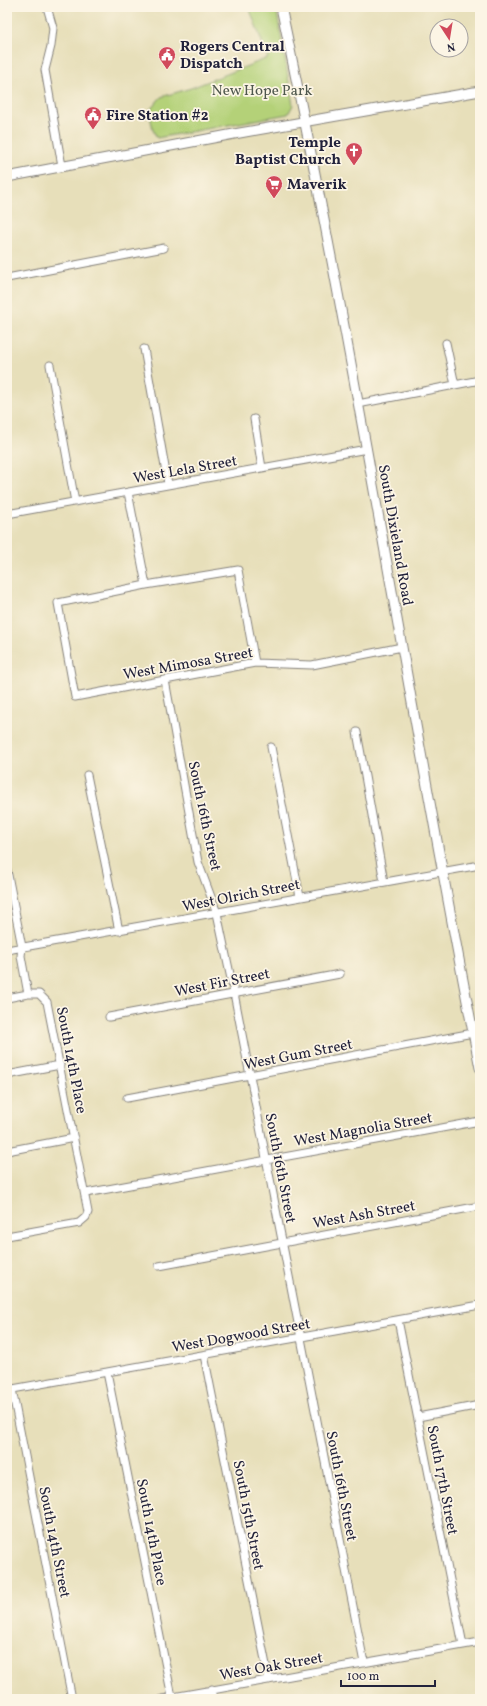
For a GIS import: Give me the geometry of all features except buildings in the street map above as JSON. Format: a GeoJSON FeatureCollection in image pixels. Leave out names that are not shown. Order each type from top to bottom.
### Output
{"type":"FeatureCollection","features":[{"type":"Feature","properties":{"kind":"main road","name":"South Dixieland Road"},"geometry":{"type":"LineString","coordinates":[[281,7],[306,121],[480,1068]]}},
{"type":"Feature","properties":{"kind":"main road"},"geometry":{"type":"LineString","coordinates":[[7,177],[306,121],[480,91]]}},
{"type":"Feature","properties":{"kind":"street"},"geometry":{"type":"LineString","coordinates":[[47,7],[53,28],[51,46],[45,70],[62,166]]}},
{"type":"Feature","properties":{"kind":"street"},"geometry":{"type":"LineString","coordinates":[[7,278],[164,248]]}},
{"type":"Feature","properties":{"kind":"street"},"geometry":{"type":"LineString","coordinates":[[446,343],[454,385]]}},
{"type":"Feature","properties":{"kind":"street"},"geometry":{"type":"LineString","coordinates":[[144,349],[168,484]]}},
{"type":"Feature","properties":{"kind":"street"},"geometry":{"type":"LineString","coordinates":[[50,365],[75,502]]}},
{"type":"Feature","properties":{"kind":"street"},"geometry":{"type":"LineString","coordinates":[[358,404],[480,380]]}},
{"type":"Feature","properties":{"kind":"street"},"geometry":{"type":"LineString","coordinates":[[254,419],[262,468]]}},
{"type":"Feature","properties":{"kind":"street","name":"West Lela Street"},"geometry":{"type":"LineString","coordinates":[[7,514],[168,484],[367,450]]}},
{"type":"Feature","properties":{"kind":"street"},"geometry":{"type":"LineString","coordinates":[[128,492],[146,585],[238,570],[255,663]]}},
{"type":"Feature","properties":{"kind":"street","name":"West Mimosa Street"},"geometry":{"type":"LineString","coordinates":[[146,585],[58,603],[75,697],[255,663],[312,665],[402,647]]}},
{"type":"Feature","properties":{"kind":"street","name":"South 16th Street"},"geometry":{"type":"LineString","coordinates":[[165,680],[198,862],[217,913],[234,993],[364,1663]]}},
{"type":"Feature","properties":{"kind":"street"},"geometry":{"type":"LineString","coordinates":[[357,732],[384,882]]}},
{"type":"Feature","properties":{"kind":"street"},"geometry":{"type":"LineString","coordinates":[[271,747],[300,897]]}},
{"type":"Feature","properties":{"kind":"street"},"geometry":{"type":"LineString","coordinates":[[87,775],[119,931]]}},
{"type":"Feature","properties":{"kind":"street","name":"West Olrich Street"},"geometry":{"type":"LineString","coordinates":[[7,950],[480,865]]}},
{"type":"Feature","properties":{"kind":"street"},"geometry":{"type":"LineString","coordinates":[[7,870],[22,947],[21,956],[28,994],[7,998]]}},
{"type":"Feature","properties":{"kind":"street","name":"West Fir Street"},"geometry":{"type":"LineString","coordinates":[[109,1017],[340,974]]}},
{"type":"Feature","properties":{"kind":"street","name":"South 14th Place"},"geometry":{"type":"LineString","coordinates":[[7,1236],[75,1224],[84,1220],[88,1212],[86,1193],[47,1002],[38,994],[28,994]]}},
{"type":"Feature","properties":{"kind":"street","name":"West Gum Street"},"geometry":{"type":"LineString","coordinates":[[126,1098],[473,1034]]}},
{"type":"Feature","properties":{"kind":"street"},"geometry":{"type":"LineString","coordinates":[[7,1075],[60,1065]]}},
{"type":"Feature","properties":{"kind":"street","name":"West Magnolia Street"},"geometry":{"type":"LineString","coordinates":[[86,1193],[480,1121]]}},
{"type":"Feature","properties":{"kind":"street"},"geometry":{"type":"LineString","coordinates":[[7,1151],[74,1138]]}},
{"type":"Feature","properties":{"kind":"street","name":"West Ash Street"},"geometry":{"type":"LineString","coordinates":[[159,1266],[480,1206]]}},
{"type":"Feature","properties":{"kind":"street","name":"West Dogwood Street"},"geometry":{"type":"LineString","coordinates":[[10,1390],[480,1305]]}},
{"type":"Feature","properties":{"kind":"street","name":"South 17th Street"},"geometry":{"type":"LineString","coordinates":[[398,1320],[463,1645]]}},
{"type":"Feature","properties":{"kind":"street","name":"South 15th Street"},"geometry":{"type":"LineString","coordinates":[[204,1355],[269,1680]]}},
{"type":"Feature","properties":{"kind":"street","name":"South 14th Place"},"geometry":{"type":"LineString","coordinates":[[107,1372],[172,1697]]}},
{"type":"Feature","properties":{"kind":"street","name":"South 14th Street"},"geometry":{"type":"LineString","coordinates":[[10,1390],[72,1699]]}},
{"type":"Feature","properties":{"kind":"street"},"geometry":{"type":"LineString","coordinates":[[418,1417],[480,1405]]}},
{"type":"Feature","properties":{"kind":"street","name":"West Oak Street"},"geometry":{"type":"LineString","coordinates":[[162,1699],[480,1642]]}},
{"type":"Feature","properties":{"kind":"street"},"geometry":{"type":"LineString","coordinates":[[212,1689],[214,1699]]}},
{"type":"Feature","properties":{"kind":"green space","name":"New Hope Park"},"geometry":{"type":"Polygon","coordinates":[[[249,7],[276,7],[293,105],[288,114],[157,138],[153,130],[149,111],[161,97],[191,88],[268,58],[249,7]]]}},
{"type":"Feature","properties":{"kind":"place","name":"Rogers Central Dispatch"},"geometry":{"type":"Point","coordinates":[167,70]}},
{"type":"Feature","properties":{"kind":"place","name":"Fire Station #2"},"geometry":{"type":"Point","coordinates":[93,130]}},
{"type":"Feature","properties":{"kind":"place","name":"Temple Baptist Church"},"geometry":{"type":"Point","coordinates":[354,166]}},
{"type":"Feature","properties":{"kind":"place","name":"Maverik"},"geometry":{"type":"Point","coordinates":[274,199]}}]}
